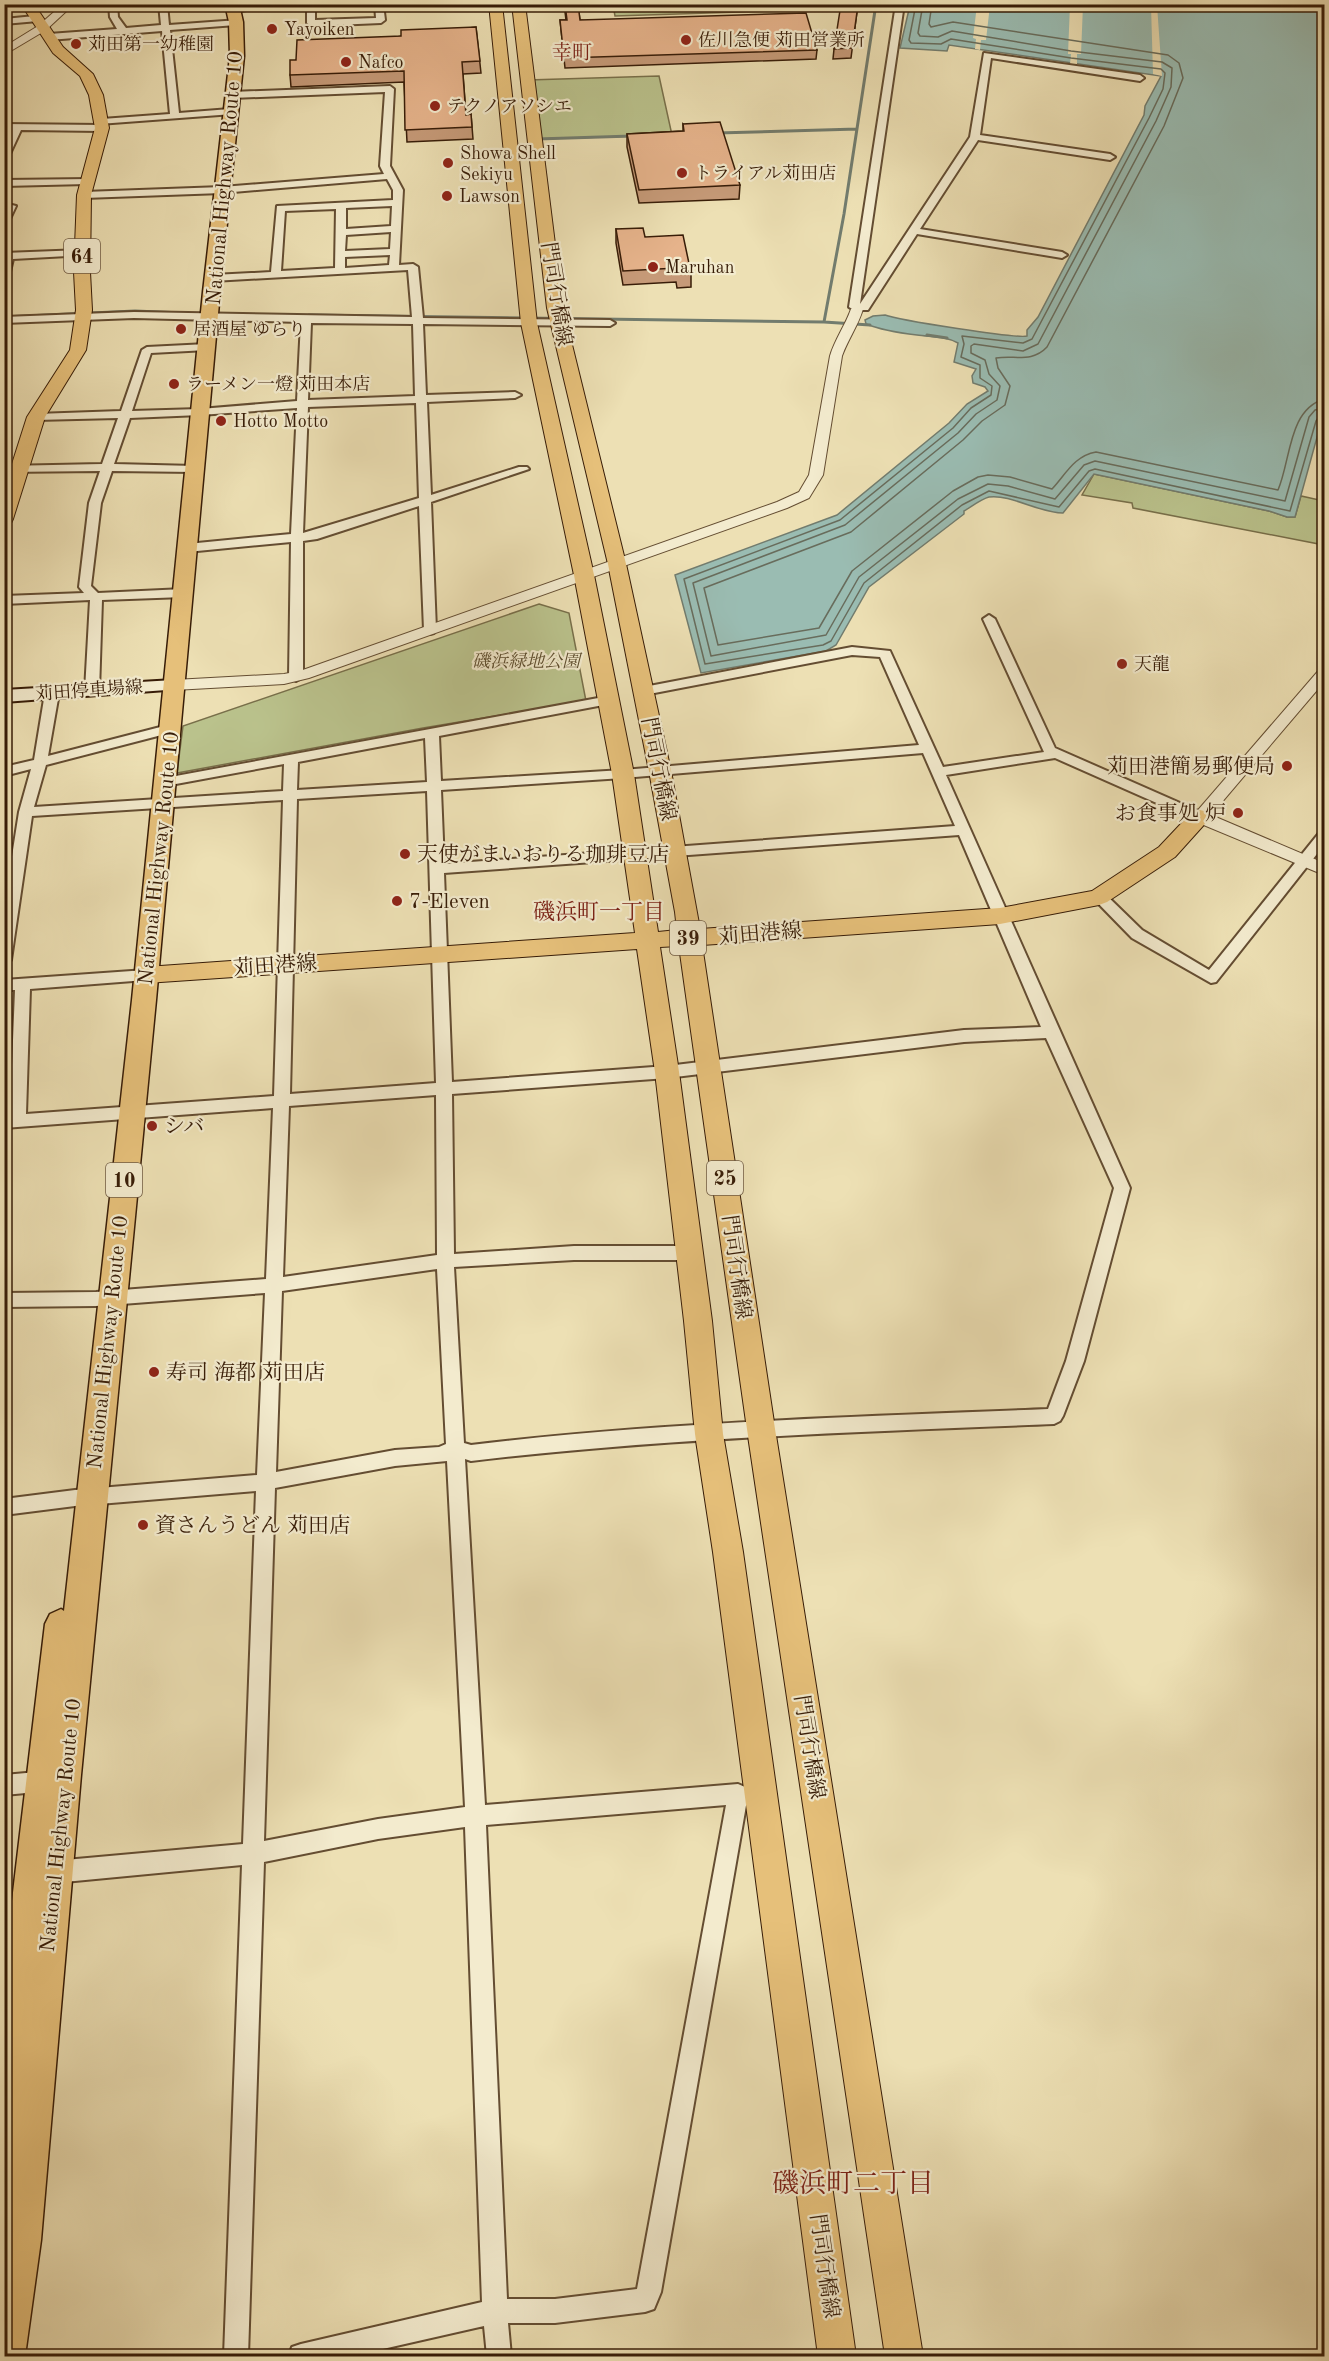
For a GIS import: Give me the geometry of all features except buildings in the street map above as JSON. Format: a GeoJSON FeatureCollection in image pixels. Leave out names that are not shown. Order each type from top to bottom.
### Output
{"type":"FeatureCollection","features":[{"type":"Feature","properties":{"kind":"highway","name":"National Highway Route 10"},"geometry":{"type":"LineString","coordinates":[[4,2133],[55,1781],[137,976],[158,796],[167,685],[218,190],[228,106],[237,56],[231,12]]}},
{"type":"Feature","properties":{"kind":"highway","name":"National Highway Route 10"},"geometry":{"type":"LineString","coordinates":[[205,318],[213,278],[218,190]]}},
{"type":"Feature","properties":{"kind":"highway","name":"National Highway Route 10"},"geometry":{"type":"LineString","coordinates":[[177,594],[187,548],[189,469]]}},
{"type":"Feature","properties":{"kind":"highway","name":"National Highway Route 10"},"geometry":{"type":"LineString","coordinates":[[4,2356],[21,2240],[54,1872],[55,1781]]}},
{"type":"Feature","properties":{"kind":"main road","name":"64"},"geometry":{"type":"LineString","coordinates":[[4,519],[12,468],[36,417],[78,350],[84,314],[82,253],[86,188],[102,125],[96,95],[86,74],[58,50],[27,4]]}},
{"type":"Feature","properties":{"kind":"main road","name":"門司行橋線"},"geometry":{"type":"LineString","coordinates":[[495,4],[529,323],[609,700],[623,774],[648,940],[667,1072],[709,1434],[728,1552],[837,2356]]}},
{"type":"Feature","properties":{"kind":"main road","name":"門司行橋線"},"geometry":{"type":"LineString","coordinates":[[518,4],[558,323],[617,564],[675,852],[761,1429],[904,2356]]}},
{"type":"Feature","properties":{"kind":"main road","name":"苅田停車場線"},"geometry":{"type":"LineString","coordinates":[[4,696],[167,685]]}},
{"type":"Feature","properties":{"kind":"main road","name":"苅田港線"},"geometry":{"type":"LineString","coordinates":[[137,976],[1000,916],[1099,897],[1167,852],[1200,817]]}},
{"type":"Feature","properties":{"kind":"street"},"geometry":{"type":"LineString","coordinates":[[5,49],[42,28],[69,4]]}},
{"type":"Feature","properties":{"kind":"street"},"geometry":{"type":"LineString","coordinates":[[113,4],[114,17],[123,31]]}},
{"type":"Feature","properties":{"kind":"street"},"geometry":{"type":"LineString","coordinates":[[163,4],[175,115]]}},
{"type":"Feature","properties":{"kind":"street"},"geometry":{"type":"LineString","coordinates":[[4,22],[42,28],[123,31],[164,28],[231,12],[281,4]]}},
{"type":"Feature","properties":{"kind":"street"},"geometry":{"type":"LineString","coordinates":[[311,4],[311,23],[381,20],[379,4]]}},
{"type":"Feature","properties":{"kind":"street"},"geometry":{"type":"LineString","coordinates":[[167,685],[296,677],[782,506],[804,495],[816,476],[836,356],[840,344],[851,328],[857,309],[854,307],[900,4]]}},
{"type":"Feature","properties":{"kind":"street"},"geometry":{"type":"LineString","coordinates":[[857,309],[864,308],[975,137],[987,55],[1140,78]]}},
{"type":"Feature","properties":{"kind":"street"},"geometry":{"type":"LineString","coordinates":[[4,127],[102,125],[228,106],[390,89],[385,166],[398,190],[394,268]]}},
{"type":"Feature","properties":{"kind":"street"},"geometry":{"type":"LineString","coordinates":[[4,156],[18,127]]}},
{"type":"Feature","properties":{"kind":"street"},"geometry":{"type":"LineString","coordinates":[[975,137],[1110,157]]}},
{"type":"Feature","properties":{"kind":"street"},"geometry":{"type":"LineString","coordinates":[[4,183],[86,188],[218,190],[390,176]]}},
{"type":"Feature","properties":{"kind":"street"},"geometry":{"type":"LineString","coordinates":[[276,275],[280,208],[397,203]]}},
{"type":"Feature","properties":{"kind":"street"},"geometry":{"type":"LineString","coordinates":[[340,271],[341,205]]}},
{"type":"Feature","properties":{"kind":"street"},"geometry":{"type":"LineString","coordinates":[[4,206],[11,206],[4,221]]}},
{"type":"Feature","properties":{"kind":"street"},"geometry":{"type":"LineString","coordinates":[[340,232],[396,229]]}},
{"type":"Feature","properties":{"kind":"street"},"geometry":{"type":"LineString","coordinates":[[915,231],[1062,255]]}},
{"type":"Feature","properties":{"kind":"street"},"geometry":{"type":"LineString","coordinates":[[340,254],[395,252]]}},
{"type":"Feature","properties":{"kind":"street"},"geometry":{"type":"LineString","coordinates":[[4,276],[7,256],[82,253]]}},
{"type":"Feature","properties":{"kind":"street"},"geometry":{"type":"LineString","coordinates":[[213,278],[413,267],[418,320],[430,630]]}},
{"type":"Feature","properties":{"kind":"street"},"geometry":{"type":"LineString","coordinates":[[4,313],[610,324]]}},
{"type":"Feature","properties":{"kind":"street"},"geometry":{"type":"LineString","coordinates":[[4,320],[84,314]]}},
{"type":"Feature","properties":{"kind":"street"},"geometry":{"type":"LineString","coordinates":[[296,677],[297,538],[306,319]]}},
{"type":"Feature","properties":{"kind":"street"},"geometry":{"type":"LineString","coordinates":[[92,691],[96,598],[85,587],[95,503],[106,467],[147,350],[202,348]]}},
{"type":"Feature","properties":{"kind":"street"},"geometry":{"type":"LineString","coordinates":[[36,417],[195,412],[304,404],[515,395]]}},
{"type":"Feature","properties":{"kind":"street"},"geometry":{"type":"LineString","coordinates":[[12,468],[189,469]]}},
{"type":"Feature","properties":{"kind":"street"},"geometry":{"type":"LineString","coordinates":[[187,548],[313,536],[523,469]]}},
{"type":"Feature","properties":{"kind":"street"},"geometry":{"type":"LineString","coordinates":[[4,600],[177,594]]}},
{"type":"Feature","properties":{"kind":"street"},"geometry":{"type":"LineString","coordinates":[[989,618],[1050,751],[1324,869]]}},
{"type":"Feature","properties":{"kind":"street"},"geometry":{"type":"LineString","coordinates":[[4,1507],[83,1497],[266,1482],[395,1458],[441,1455],[455,1448],[471,1454],[520,1447],[761,1429],[1054,1416],[1077,1352],[1122,1188],[1050,1032],[929,748],[885,654],[852,651],[644,691]]}},
{"type":"Feature","properties":{"kind":"street"},"geometry":{"type":"LineString","coordinates":[[1200,817],[1324,673]]}},
{"type":"Feature","properties":{"kind":"street"},"geometry":{"type":"LineString","coordinates":[[4,960],[26,812],[40,762],[52,693]]}},
{"type":"Feature","properties":{"kind":"street"},"geometry":{"type":"LineString","coordinates":[[158,796],[291,759],[609,700]]}},
{"type":"Feature","properties":{"kind":"street"},"geometry":{"type":"LineString","coordinates":[[4,771],[163,729]]}},
{"type":"Feature","properties":{"kind":"street"},"geometry":{"type":"LineString","coordinates":[[432,732],[444,1089],[441,1147],[446,1210],[445,1261],[499,2356]]}},
{"type":"Feature","properties":{"kind":"street"},"geometry":{"type":"LineString","coordinates":[[26,812],[158,796],[291,794],[434,786],[623,774],[929,748]]}},
{"type":"Feature","properties":{"kind":"street"},"geometry":{"type":"LineString","coordinates":[[939,772],[1056,754]]}},
{"type":"Feature","properties":{"kind":"street"},"geometry":{"type":"LineString","coordinates":[[236,2356],[266,1482],[287,964],[291,759]]}},
{"type":"Feature","properties":{"kind":"street"},"geometry":{"type":"LineString","coordinates":[[437,869],[964,830]]}},
{"type":"Feature","properties":{"kind":"street"},"geometry":{"type":"LineString","coordinates":[[1099,897],[1137,934],[1211,978],[1324,836]]}},
{"type":"Feature","properties":{"kind":"street"},"geometry":{"type":"LineString","coordinates":[[4,985],[137,976]]}},
{"type":"Feature","properties":{"kind":"street"},"geometry":{"type":"LineString","coordinates":[[22,984],[11,1121],[667,1072],[964,1036],[1050,1032]]}},
{"type":"Feature","properties":{"kind":"street"},"geometry":{"type":"LineString","coordinates":[[4,1300],[104,1298],[274,1286],[445,1261],[574,1253],[689,1252]]}},
{"type":"Feature","properties":{"kind":"street"},"geometry":{"type":"LineString","coordinates":[[4,1785],[55,1781]]}},
{"type":"Feature","properties":{"kind":"street"},"geometry":{"type":"LineString","coordinates":[[54,1872],[255,1853],[378,1829],[474,1816],[738,1794],[649,2292],[645,2300],[555,2311],[495,2311],[301,2356]]}},
{"type":"Feature","properties":{"kind":"green space"},"geometry":{"type":"Polygon","coordinates":[[[613,5],[863,5],[862,8],[615,16],[613,5]]]}},
{"type":"Feature","properties":{"kind":"green space"},"geometry":{"type":"Polygon","coordinates":[[[659,76],[672,135],[535,139],[528,80],[659,76]]]}},
{"type":"Feature","properties":{"kind":"green space"},"geometry":{"type":"Polygon","coordinates":[[[1094,474],[1269,511],[1287,517],[1295,517],[1301,496],[1324,501],[1324,545],[1133,508],[1132,503],[1082,495],[1094,474]]]}},
{"type":"Feature","properties":{"kind":"green space","name":"磯浜緑地公園"},"geometry":{"type":"Polygon","coordinates":[[[539,604],[569,613],[586,701],[177,773],[183,726],[539,604]]]}},
{"type":"Feature","properties":{"kind":"water"},"geometry":{"type":"Polygon","coordinates":[[[910,5],[1324,5],[1324,412],[1295,517],[1094,474],[1063,513],[1044,510],[1006,498],[989,497],[964,511],[964,514],[869,587],[836,645],[826,651],[701,673],[675,575],[837,515],[949,423],[967,404],[988,391],[985,387],[973,383],[972,376],[976,369],[954,362],[958,343],[943,338],[884,330],[866,324],[865,320],[873,316],[885,315],[1003,335],[1027,336],[1027,330],[1038,317],[1144,115],[1145,106],[1161,76],[949,45],[947,51],[900,48],[910,5]]]}},
{"type":"Feature","properties":{"kind":"pier"},"geometry":{"type":"Polygon","coordinates":[[[977,5],[990,5],[986,40],[981,40],[980,50],[975,49],[976,39],[973,38],[977,5]]]}},
{"type":"Feature","properties":{"kind":"pier"},"geometry":{"type":"Polygon","coordinates":[[[1070,5],[1083,5],[1081,54],[1077,54],[1077,65],[1070,64],[1071,54],[1068,54],[1070,5]]]}},
{"type":"Feature","properties":{"kind":"pier"},"geometry":{"type":"Polygon","coordinates":[[[1151,5],[1157,5],[1162,76],[1153,74],[1151,5]]]}},
{"type":"Feature","properties":{"kind":"waterway"},"geometry":{"type":"LineString","coordinates":[[857,129],[876,4]]}},
{"type":"Feature","properties":{"kind":"waterway"},"geometry":{"type":"LineString","coordinates":[[717,133],[857,129]]}},
{"type":"Feature","properties":{"kind":"waterway"},"geometry":{"type":"LineString","coordinates":[[824,322],[857,129]]}},
{"type":"Feature","properties":{"kind":"waterway"},"geometry":{"type":"LineString","coordinates":[[537,139],[632,136]]}},
{"type":"Feature","properties":{"kind":"waterway"},"geometry":{"type":"LineString","coordinates":[[4,317],[135,311],[183,313]]}},
{"type":"Feature","properties":{"kind":"waterway"},"geometry":{"type":"LineString","coordinates":[[309,315],[824,322]]}},
{"type":"Feature","properties":{"kind":"waterway"},"geometry":{"type":"LineString","coordinates":[[824,322],[870,325]]}},
{"type":"Feature","properties":{"kind":"waterway"},"geometry":{"type":"LineString","coordinates":[[927,335],[947,338]]}},
{"type":"Feature","properties":{"kind":"place","name":"Yayoiken"},"geometry":{"type":"Point","coordinates":[272,29]}},
{"type":"Feature","properties":{"kind":"place","name":"佐川急便 苅田営業所"},"geometry":{"type":"Point","coordinates":[686,40]}},
{"type":"Feature","properties":{"kind":"place","name":"苅田第一幼稚園"},"geometry":{"type":"Point","coordinates":[76,44]}},
{"type":"Feature","properties":{"kind":"place","name":"Nafco"},"geometry":{"type":"Point","coordinates":[346,62]}},
{"type":"Feature","properties":{"kind":"place","name":"テクノアソシエ"},"geometry":{"type":"Point","coordinates":[435,106]}},
{"type":"Feature","properties":{"kind":"place","name":"Showa Shell Sekiyu"},"geometry":{"type":"Point","coordinates":[448,163]}},
{"type":"Feature","properties":{"kind":"place","name":"トライアル苅田店"},"geometry":{"type":"Point","coordinates":[682,173]}},
{"type":"Feature","properties":{"kind":"place","name":"Lawson"},"geometry":{"type":"Point","coordinates":[447,196]}},
{"type":"Feature","properties":{"kind":"place","name":"Maruhan"},"geometry":{"type":"Point","coordinates":[653,267]}},
{"type":"Feature","properties":{"kind":"place","name":"居酒屋 ゆらり"},"geometry":{"type":"Point","coordinates":[181,329]}},
{"type":"Feature","properties":{"kind":"place","name":"ラーメン一燈 苅田本店"},"geometry":{"type":"Point","coordinates":[174,384]}},
{"type":"Feature","properties":{"kind":"place","name":"Hotto Motto"},"geometry":{"type":"Point","coordinates":[221,421]}},
{"type":"Feature","properties":{"kind":"place","name":"天龍"},"geometry":{"type":"Point","coordinates":[1122,664]}},
{"type":"Feature","properties":{"kind":"place","name":"苅田港簡易郵便局"},"geometry":{"type":"Point","coordinates":[1287,766]}},
{"type":"Feature","properties":{"kind":"place","name":"お食事処 炉"},"geometry":{"type":"Point","coordinates":[1238,813]}},
{"type":"Feature","properties":{"kind":"place","name":"天使がまいおりる珈琲豆店"},"geometry":{"type":"Point","coordinates":[405,854]}},
{"type":"Feature","properties":{"kind":"place","name":"7-Eleven"},"geometry":{"type":"Point","coordinates":[397,901]}},
{"type":"Feature","properties":{"kind":"place","name":"シバ"},"geometry":{"type":"Point","coordinates":[152,1126]}},
{"type":"Feature","properties":{"kind":"place","name":"寿司 海都 苅田店"},"geometry":{"type":"Point","coordinates":[154,1372]}},
{"type":"Feature","properties":{"kind":"place","name":"資さんうどん 苅田店"},"geometry":{"type":"Point","coordinates":[143,1525]}},
{"type":"Feature","properties":{"kind":"district","name":"幸町"},"geometry":{"type":"Point","coordinates":[572,52]}},
{"type":"Feature","properties":{"kind":"district","name":"磯浜町一丁目"},"geometry":{"type":"Point","coordinates":[599,911]}},
{"type":"Feature","properties":{"kind":"district","name":"磯浜町二丁目"},"geometry":{"type":"Point","coordinates":[853,2183]}}]}
